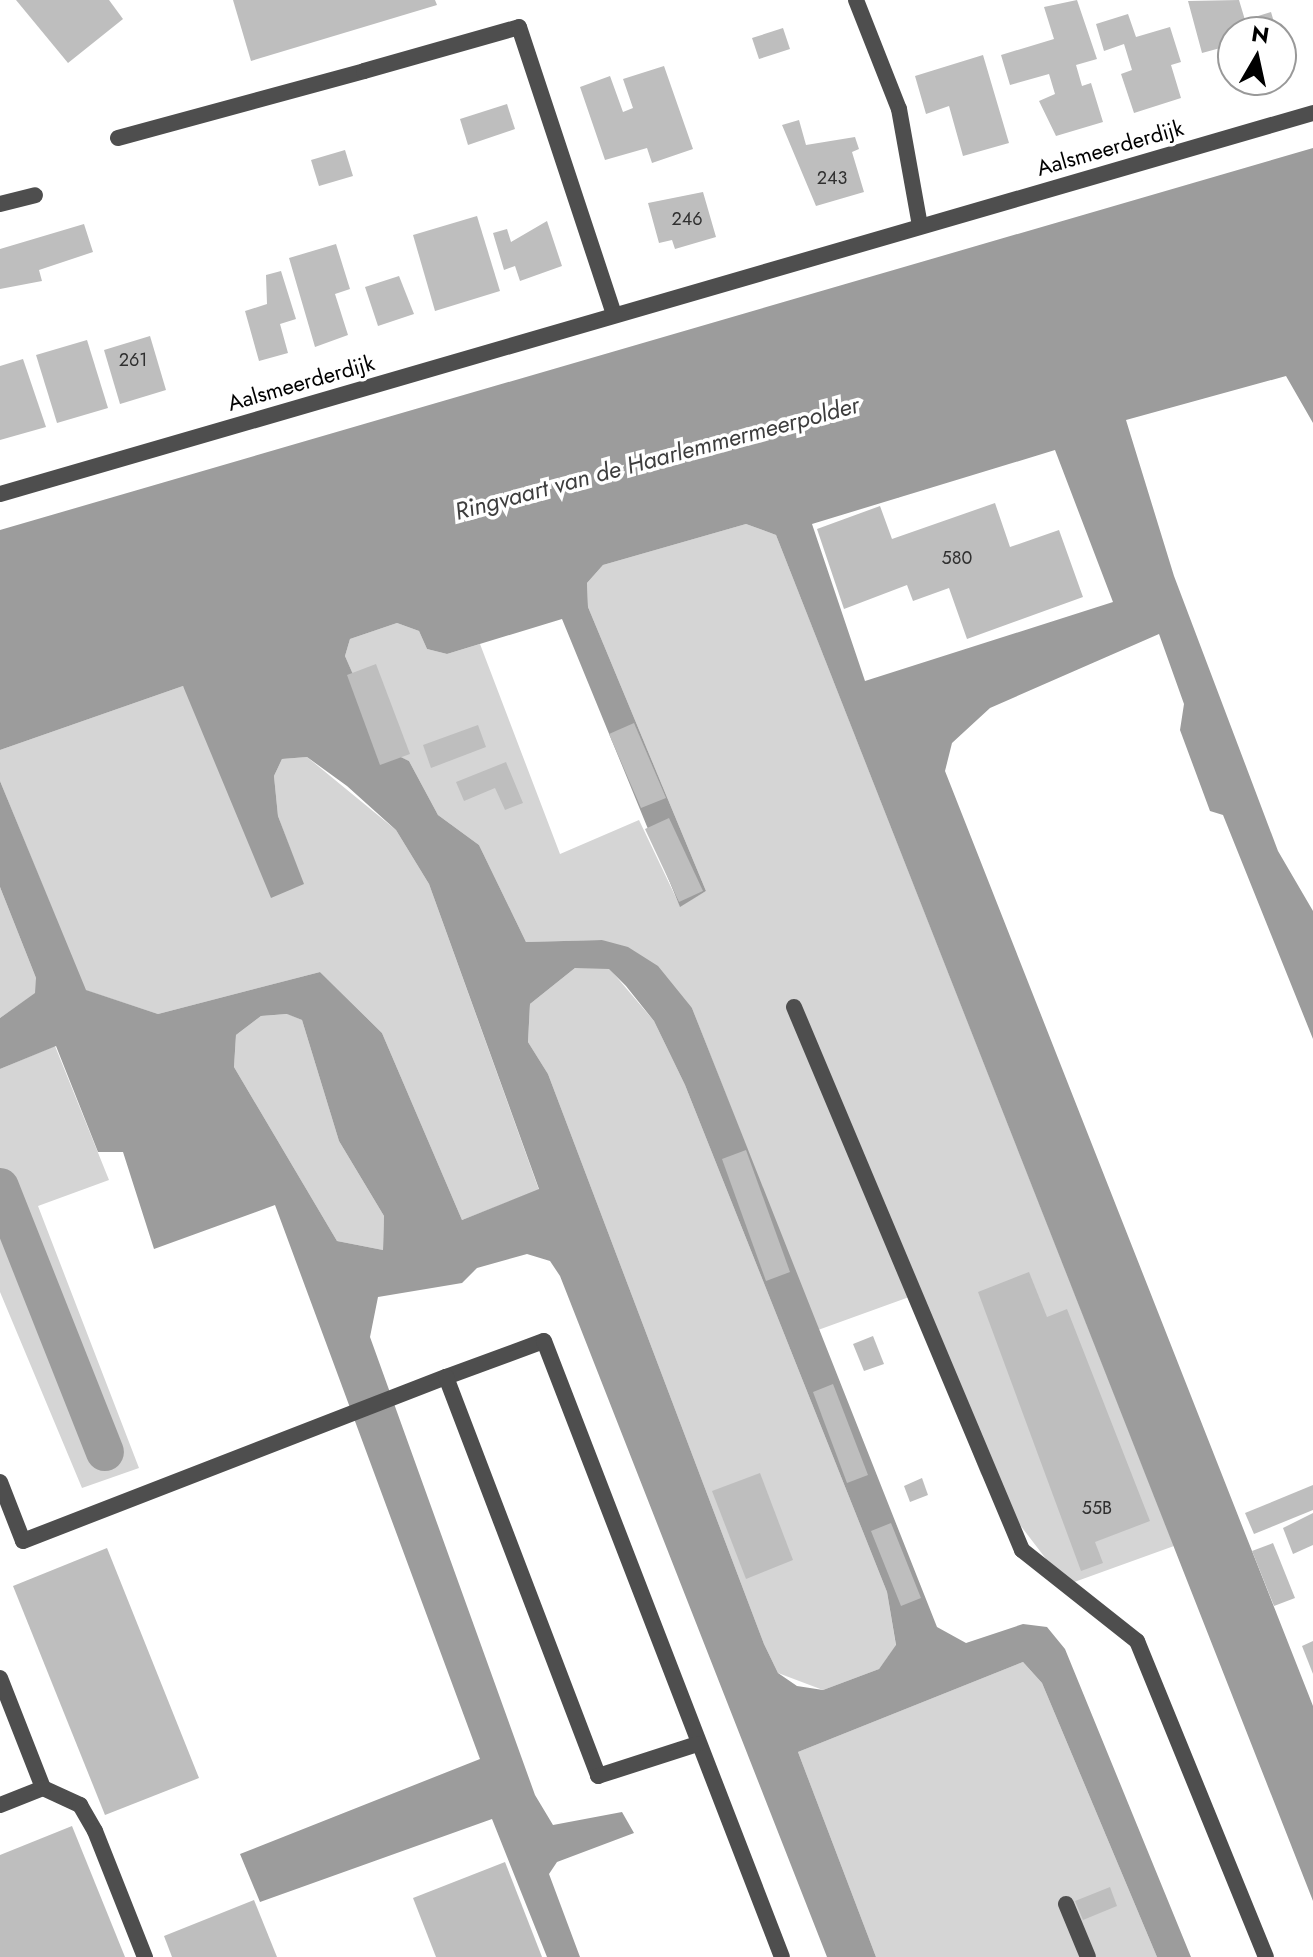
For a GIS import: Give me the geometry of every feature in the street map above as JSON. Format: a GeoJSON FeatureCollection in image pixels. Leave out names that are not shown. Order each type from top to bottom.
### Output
{"type":"FeatureCollection","features":[{"type":"Feature","properties":{"kind":"street"},"geometry":{"type":"LineString","coordinates":[[856,0],[899,109],[920,226]]}},
{"type":"Feature","properties":{"kind":"street"},"geometry":{"type":"LineString","coordinates":[[118,138],[519,27],[614,315]]}},
{"type":"Feature","properties":{"kind":"street","name":"Aalsmeerderdijk"},"geometry":{"type":"LineString","coordinates":[[0,494],[1313,113]]}},
{"type":"Feature","properties":{"kind":"street"},"geometry":{"type":"LineString","coordinates":[[0,204],[35,195]]}},
{"type":"Feature","properties":{"kind":"street"},"geometry":{"type":"LineString","coordinates":[[794,1007],[1022,1550],[1137,1641],[1266,1957]]}},
{"type":"Feature","properties":{"kind":"street"},"geometry":{"type":"LineString","coordinates":[[0,1482],[23,1541],[544,1341],[697,1744],[782,1957]]}},
{"type":"Feature","properties":{"kind":"street"},"geometry":{"type":"LineString","coordinates":[[446,1377],[598,1776],[697,1744]]}},
{"type":"Feature","properties":{"kind":"street"},"geometry":{"type":"LineString","coordinates":[[0,1678],[43,1788],[80,1805],[145,1957]]}},
{"type":"Feature","properties":{"kind":"street"},"geometry":{"type":"LineString","coordinates":[[0,1805],[43,1788]]}},
{"type":"Feature","properties":{"kind":"street"},"geometry":{"type":"LineString","coordinates":[[1066,1904],[1088,1957]]}},
{"type":"Feature","properties":{"kind":"shaded area"},"geometry":{"type":"Polygon","coordinates":[[[746,524],[776,535],[1174,1546],[1066,1585],[981,1474],[912,1296],[818,1330],[692,1008],[602,940],[526,942],[479,845],[438,815],[409,761],[386,751],[345,656],[350,639],[397,623],[419,631],[427,649],[447,654],[480,644],[560,854],[639,820],[680,906],[706,891],[588,607],[587,583],[603,565],[746,524]]]}},
{"type":"Feature","properties":{"kind":"shaded area"},"geometry":{"type":"Polygon","coordinates":[[[183,686],[303,884],[278,816],[274,776],[282,759],[307,757],[396,830],[429,884],[539,1190],[462,1220],[382,1033],[320,972],[158,1014],[85,990],[0,781],[0,750],[183,686]]]}},
{"type":"Feature","properties":{"kind":"shaded area"},"geometry":{"type":"Polygon","coordinates":[[[0,887],[36,978],[36,993],[0,1018],[0,887]]]}},
{"type":"Feature","properties":{"kind":"shaded area"},"geometry":{"type":"Polygon","coordinates":[[[575,968],[609,968],[654,1021],[685,1085],[887,1592],[896,1646],[879,1669],[823,1690],[778,1673],[764,1644],[548,1074],[528,1042],[530,1004],[575,968]]]}},
{"type":"Feature","properties":{"kind":"shaded area"},"geometry":{"type":"Polygon","coordinates":[[[288,1014],[302,1020],[339,1141],[384,1216],[383,1250],[337,1241],[234,1067],[236,1035],[261,1016],[288,1014]]]}},
{"type":"Feature","properties":{"kind":"shaded area"},"geometry":{"type":"Polygon","coordinates":[[[55,1046],[109,1180],[38,1206],[139,1468],[82,1488],[0,1292],[0,1069],[55,1046]]]}},
{"type":"Feature","properties":{"kind":"shaded area"},"geometry":{"type":"Polygon","coordinates":[[[1023,1662],[1042,1683],[1157,1957],[876,1957],[798,1752],[1023,1662]]]}},
{"type":"Feature","properties":{"kind":"water","name":"Ringvaart van de Haarlemmermeerpolder"},"geometry":{"type":"Polygon","coordinates":[[[1313,148],[1313,423],[1286,376],[1126,420],[1174,576],[1278,851],[1313,911],[1313,1039],[1223,815],[1210,811],[1180,730],[1184,704],[1159,634],[990,708],[952,743],[945,771],[1313,1706],[1313,1901],[776,535],[746,524],[603,565],[587,583],[588,607],[706,891],[680,907],[562,619],[447,654],[427,649],[419,631],[397,623],[350,639],[345,656],[386,750],[409,761],[438,815],[479,845],[526,942],[602,940],[628,947],[658,966],[692,1008],[937,1627],[966,1643],[1023,1624],[1047,1627],[1065,1649],[1191,1957],[1157,1957],[1042,1683],[1023,1662],[798,1752],[876,1957],[827,1957],[560,1276],[550,1261],[527,1254],[477,1268],[462,1283],[378,1297],[370,1337],[535,1795],[553,1825],[622,1812],[634,1833],[557,1862],[549,1874],[580,1957],[547,1957],[492,1819],[260,1902],[240,1854],[480,1759],[275,1205],[154,1249],[123,1152],[98,1152],[56,1046],[0,1069],[0,1018],[35,993],[36,978],[0,887],[0,781],[86,990],[158,1014],[320,972],[382,1033],[462,1220],[539,1189],[429,884],[396,830],[347,786],[307,757],[282,759],[274,776],[278,816],[304,884],[271,898],[183,686],[0,750],[0,530],[1313,148]],[[1055,450],[812,524],[865,681],[1113,602],[1055,450]],[[575,968],[530,1004],[528,1042],[548,1074],[764,1644],[778,1673],[797,1686],[823,1690],[879,1669],[896,1645],[887,1592],[685,1085],[654,1021],[609,969],[575,968]],[[287,1014],[261,1016],[236,1035],[234,1067],[337,1241],[383,1250],[384,1216],[339,1141],[302,1020],[287,1014]]]}},
{"type":"Feature","properties":{"kind":"building"},"geometry":{"type":"Polygon","coordinates":[[[16,0],[109,0],[123,19],[68,63],[16,0]]]}},
{"type":"Feature","properties":{"kind":"building"},"geometry":{"type":"Polygon","coordinates":[[[233,0],[435,0],[437,5],[251,61],[233,0]]]}},
{"type":"Feature","properties":{"kind":"building"},"geometry":{"type":"Polygon","coordinates":[[[1077,0],[1097,59],[1076,65],[1082,86],[1091,83],[1103,122],[1056,136],[1039,101],[1055,94],[1049,74],[1010,85],[1001,55],[1054,39],[1044,7],[1077,0]]]}},
{"type":"Feature","properties":{"kind":"building"},"geometry":{"type":"Polygon","coordinates":[[[1239,0],[1244,16],[1217,16],[1217,49],[1202,53],[1188,1],[1239,0]]]}},
{"type":"Feature","properties":{"kind":"building"},"geometry":{"type":"Polygon","coordinates":[[[1128,14],[1136,37],[1170,27],[1181,62],[1171,65],[1181,98],[1134,113],[1121,74],[1132,70],[1124,44],[1104,51],[1096,24],[1128,14]]]}},
{"type":"Feature","properties":{"kind":"building"},"geometry":{"type":"Polygon","coordinates":[[[783,28],[790,49],[759,59],[752,38],[783,28]]]}},
{"type":"Feature","properties":{"kind":"building"},"geometry":{"type":"Polygon","coordinates":[[[983,55],[1009,143],[963,156],[949,106],[926,114],[915,76],[983,55]]]}},
{"type":"Feature","properties":{"kind":"building"},"geometry":{"type":"Polygon","coordinates":[[[664,66],[693,149],[652,163],[647,148],[605,160],[580,87],[610,76],[623,112],[633,108],[623,79],[664,66]]]}},
{"type":"Feature","properties":{"kind":"building"},"geometry":{"type":"Polygon","coordinates":[[[507,104],[515,129],[468,145],[460,119],[507,104]]]}},
{"type":"Feature","properties":{"kind":"building"},"geometry":{"type":"Polygon","coordinates":[[[799,120],[806,145],[855,137],[859,149],[852,152],[864,192],[816,206],[782,125],[799,120]]]}},
{"type":"Feature","properties":{"kind":"building"},"geometry":{"type":"Polygon","coordinates":[[[345,150],[353,176],[319,186],[311,160],[345,150]]]}},
{"type":"Feature","properties":{"kind":"building"},"geometry":{"type":"Polygon","coordinates":[[[703,192],[716,237],[675,249],[672,240],[659,243],[648,203],[703,192]]]}},
{"type":"Feature","properties":{"kind":"building"},"geometry":{"type":"Polygon","coordinates":[[[477,216],[500,291],[435,311],[413,235],[477,216]]]}},
{"type":"Feature","properties":{"kind":"building"},"geometry":{"type":"Polygon","coordinates":[[[547,221],[562,266],[520,281],[515,266],[504,270],[493,233],[507,229],[511,242],[547,221]]]}},
{"type":"Feature","properties":{"kind":"building"},"geometry":{"type":"Polygon","coordinates":[[[84,224],[93,252],[39,270],[42,281],[0,289],[0,249],[84,224]]]}},
{"type":"Feature","properties":{"kind":"building"},"geometry":{"type":"Polygon","coordinates":[[[336,244],[350,289],[335,294],[348,335],[315,347],[289,258],[336,244]]]}},
{"type":"Feature","properties":{"kind":"building"},"geometry":{"type":"Polygon","coordinates":[[[281,271],[296,319],[280,324],[288,353],[259,361],[245,311],[267,304],[266,275],[281,271]]]}},
{"type":"Feature","properties":{"kind":"building"},"geometry":{"type":"Polygon","coordinates":[[[399,276],[414,314],[378,326],[365,287],[399,276]]]}},
{"type":"Feature","properties":{"kind":"building"},"geometry":{"type":"Polygon","coordinates":[[[150,336],[166,390],[120,404],[104,350],[150,336]]]}},
{"type":"Feature","properties":{"kind":"building"},"geometry":{"type":"Polygon","coordinates":[[[87,340],[108,408],[57,423],[36,355],[87,340]]]}},
{"type":"Feature","properties":{"kind":"building"},"geometry":{"type":"Polygon","coordinates":[[[23,359],[46,427],[0,440],[0,366],[23,359]]]}},
{"type":"Feature","properties":{"kind":"building"},"geometry":{"type":"Polygon","coordinates":[[[995,503],[1010,547],[1059,530],[1083,597],[967,639],[949,588],[913,601],[907,585],[844,609],[817,529],[880,506],[892,539],[995,503]]]}},
{"type":"Feature","properties":{"kind":"building"},"geometry":{"type":"Polygon","coordinates":[[[376,664],[410,754],[380,765],[347,675],[376,664]]]}},
{"type":"Feature","properties":{"kind":"building"},"geometry":{"type":"Polygon","coordinates":[[[634,723],[666,798],[641,808],[609,734],[634,723]]]}},
{"type":"Feature","properties":{"kind":"building"},"geometry":{"type":"Polygon","coordinates":[[[478,725],[486,747],[431,768],[423,745],[478,725]]]}},
{"type":"Feature","properties":{"kind":"building"},"geometry":{"type":"Polygon","coordinates":[[[506,762],[523,803],[505,810],[495,788],[464,801],[456,782],[506,762]]]}},
{"type":"Feature","properties":{"kind":"building"},"geometry":{"type":"Polygon","coordinates":[[[669,818],[703,891],[679,902],[645,829],[669,818]]]}},
{"type":"Feature","properties":{"kind":"building"},"geometry":{"type":"Polygon","coordinates":[[[746,1150],[790,1272],[766,1281],[722,1159],[746,1150]]]}},
{"type":"Feature","properties":{"kind":"building"},"geometry":{"type":"Polygon","coordinates":[[[1029,1272],[1047,1317],[1067,1309],[1150,1521],[1095,1542],[1103,1563],[1081,1571],[978,1292],[1029,1272]]]}},
{"type":"Feature","properties":{"kind":"building"},"geometry":{"type":"Polygon","coordinates":[[[873,1336],[884,1364],[864,1371],[853,1344],[873,1336]]]}},
{"type":"Feature","properties":{"kind":"building"},"geometry":{"type":"Polygon","coordinates":[[[833,1384],[868,1475],[847,1483],[813,1392],[833,1384]]]}},
{"type":"Feature","properties":{"kind":"building"},"geometry":{"type":"Polygon","coordinates":[[[760,1473],[793,1560],[746,1579],[712,1491],[760,1473]]]}},
{"type":"Feature","properties":{"kind":"building"},"geometry":{"type":"Polygon","coordinates":[[[922,1478],[928,1495],[910,1502],[904,1486],[922,1478]]]}},
{"type":"Feature","properties":{"kind":"building"},"geometry":{"type":"Polygon","coordinates":[[[1313,1485],[1313,1510],[1254,1534],[1245,1513],[1313,1485]]]}},
{"type":"Feature","properties":{"kind":"building"},"geometry":{"type":"Polygon","coordinates":[[[1313,1513],[1313,1545],[1293,1554],[1283,1528],[1313,1513]]]}},
{"type":"Feature","properties":{"kind":"building"},"geometry":{"type":"Polygon","coordinates":[[[891,1523],[921,1598],[901,1606],[871,1531],[891,1523]]]}},
{"type":"Feature","properties":{"kind":"building"},"geometry":{"type":"Polygon","coordinates":[[[1273,1543],[1295,1598],[1274,1606],[1252,1551],[1273,1543]]]}},
{"type":"Feature","properties":{"kind":"building"},"geometry":{"type":"Polygon","coordinates":[[[107,1548],[199,1778],[105,1815],[13,1586],[107,1548]]]}},
{"type":"Feature","properties":{"kind":"building"},"geometry":{"type":"Polygon","coordinates":[[[1313,1641],[1313,1674],[1302,1646],[1313,1641]]]}},
{"type":"Feature","properties":{"kind":"building"},"geometry":{"type":"Polygon","coordinates":[[[72,1826],[125,1957],[0,1957],[0,1855],[72,1826]]]}},
{"type":"Feature","properties":{"kind":"building"},"geometry":{"type":"Polygon","coordinates":[[[505,1862],[542,1957],[436,1957],[413,1898],[505,1862]]]}},
{"type":"Feature","properties":{"kind":"building"},"geometry":{"type":"Polygon","coordinates":[[[1110,1887],[1117,1906],[1083,1920],[1075,1901],[1110,1887]]]}},
{"type":"Feature","properties":{"kind":"building"},"geometry":{"type":"Polygon","coordinates":[[[254,1900],[277,1957],[172,1957],[164,1936],[254,1900]]]}},
{"type":"Feature","properties":{"kind":"waterway"},"geometry":{"type":"LineString","coordinates":[[0,1187],[105,1452]]}}]}
